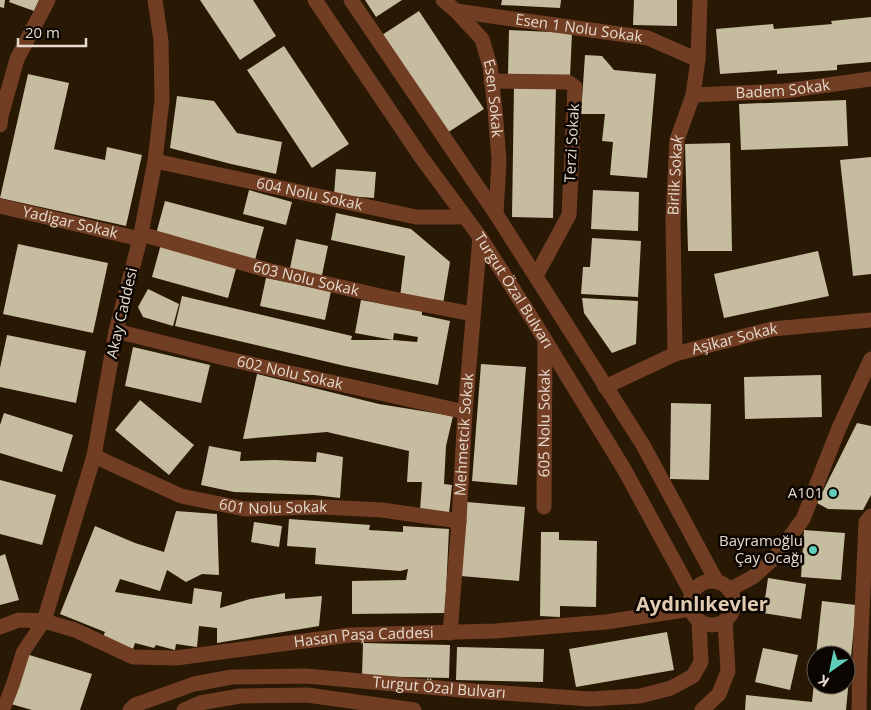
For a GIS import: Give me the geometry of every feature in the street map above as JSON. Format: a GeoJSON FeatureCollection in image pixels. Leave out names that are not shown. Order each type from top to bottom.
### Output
{"type":"FeatureCollection","features":[{"type":"Feature","properties":{"kind":"street"},"geometry":{"type":"LineString","coordinates":[[0,125],[17,59],[48,0]]}},
{"type":"Feature","properties":{"kind":"street","name":"Akay Caddesi"},"geometry":{"type":"LineString","coordinates":[[44,621],[94,456],[116,331],[140,236],[155,162],[162,100],[161,40],[155,0]]}},
{"type":"Feature","properties":{"kind":"street","name":"Turgut Özal Bulvarı"},"geometry":{"type":"LineString","coordinates":[[130,710],[135,705],[194,684],[232,678],[306,676],[590,699],[640,696],[671,688],[693,676],[701,662],[694,608],[624,468],[480,237],[421,157],[314,0]]}},
{"type":"Feature","properties":{"kind":"street","name":"Turgut Özal Bulvarı"},"geometry":{"type":"LineString","coordinates":[[351,0],[536,276],[643,445],[723,586]]}},
{"type":"Feature","properties":{"kind":"street","name":"Esen Sokak"},"geometry":{"type":"LineString","coordinates":[[443,0],[482,39],[490,66],[499,160],[496,214]]}},
{"type":"Feature","properties":{"kind":"street","name":"Birlik Sokak"},"geometry":{"type":"LineString","coordinates":[[675,354],[673,219],[677,140],[693,95],[698,60],[700,0]]}},
{"type":"Feature","properties":{"kind":"street","name":"Esen 1 Nolu Sokak"},"geometry":{"type":"LineString","coordinates":[[456,11],[648,38],[698,60]]}},
{"type":"Feature","properties":{"kind":"street","name":"Badem Sokak"},"geometry":{"type":"LineString","coordinates":[[693,95],[785,90],[871,79]]}},
{"type":"Feature","properties":{"kind":"street","name":"Terzi Sokak"},"geometry":{"type":"LineString","coordinates":[[491,81],[568,82],[575,87],[569,215],[536,276]]}},
{"type":"Feature","properties":{"kind":"street","name":"604 Nolu Sokak"},"geometry":{"type":"LineString","coordinates":[[155,162],[416,216],[465,217]]}},
{"type":"Feature","properties":{"kind":"street","name":"Yadigar Sokak"},"geometry":{"type":"LineString","coordinates":[[0,206],[140,236]]}},
{"type":"Feature","properties":{"kind":"street","name":"603 Nolu Sokak"},"geometry":{"type":"LineString","coordinates":[[140,236],[267,270],[389,298],[473,314]]}},
{"type":"Feature","properties":{"kind":"street","name":"Mehmetcik Sokak"},"geometry":{"type":"LineString","coordinates":[[450,633],[465,412],[480,237]]}},
{"type":"Feature","properties":{"kind":"street","name":"Aşikar Sokak"},"geometry":{"type":"LineString","coordinates":[[605,387],[675,354],[772,329],[871,320]]}},
{"type":"Feature","properties":{"kind":"street","name":"602 Nolu Sokak"},"geometry":{"type":"LineString","coordinates":[[116,331],[228,359],[465,412]]}},
{"type":"Feature","properties":{"kind":"street","name":"605 Nolu Sokak"},"geometry":{"type":"LineString","coordinates":[[544,508],[545,340]]}},
{"type":"Feature","properties":{"kind":"street"},"geometry":{"type":"LineString","coordinates":[[723,586],[733,603],[732,610],[725,621],[712,625],[705,624],[694,608],[696,588],[709,582],[723,586],[752,577],[775,557],[803,519],[839,428],[871,359]]}},
{"type":"Feature","properties":{"kind":"street","name":"601 Nolu Sokak"},"geometry":{"type":"LineString","coordinates":[[94,456],[181,496],[245,509],[322,507],[382,510],[459,521]]}},
{"type":"Feature","properties":{"kind":"street"},"geometry":{"type":"LineString","coordinates":[[859,710],[866,522],[871,516]]}},
{"type":"Feature","properties":{"kind":"street","name":"Hasan Paşa Caddesi"},"geometry":{"type":"LineString","coordinates":[[0,627],[19,620],[44,621],[75,630],[133,657],[176,658],[350,635],[495,631],[606,622],[694,608]]}},
{"type":"Feature","properties":{"kind":"street"},"geometry":{"type":"LineString","coordinates":[[3,710],[23,652],[44,621]]}},
{"type":"Feature","properties":{"kind":"street"},"geometry":{"type":"LineString","coordinates":[[702,710],[719,694],[728,671],[725,621]]}},
{"type":"Feature","properties":{"kind":"street","name":"Turgut Özal Bulvarı"},"geometry":{"type":"LineString","coordinates":[[184,710],[200,703],[240,696],[308,695],[414,710]]}},
{"type":"Feature","properties":{"kind":"building"},"geometry":{"type":"Polygon","coordinates":[[[0,0],[5,0],[4,8],[0,7],[0,0]]]}},
{"type":"Feature","properties":{"kind":"building"},"geometry":{"type":"Polygon","coordinates":[[[10,0],[39,0],[34,11],[9,2],[10,0]]]}},
{"type":"Feature","properties":{"kind":"building"},"geometry":{"type":"Polygon","coordinates":[[[200,0],[253,0],[276,36],[240,60],[200,0]]]}},
{"type":"Feature","properties":{"kind":"building"},"geometry":{"type":"Polygon","coordinates":[[[365,0],[402,0],[376,17],[365,0]]]}},
{"type":"Feature","properties":{"kind":"building"},"geometry":{"type":"Polygon","coordinates":[[[502,0],[561,0],[560,8],[501,5],[502,0]]]}},
{"type":"Feature","properties":{"kind":"building"},"geometry":{"type":"Polygon","coordinates":[[[634,0],[677,0],[677,26],[633,25],[634,0]]]}},
{"type":"Feature","properties":{"kind":"building"},"geometry":{"type":"Polygon","coordinates":[[[419,11],[484,109],[447,133],[382,35],[419,11]]]}},
{"type":"Feature","properties":{"kind":"building"},"geometry":{"type":"Polygon","coordinates":[[[871,17],[871,62],[837,65],[837,70],[777,74],[777,70],[720,74],[716,29],[773,24],[774,29],[832,24],[831,21],[871,17]]]}},
{"type":"Feature","properties":{"kind":"building"},"geometry":{"type":"Polygon","coordinates":[[[509,30],[572,33],[570,77],[508,75],[509,30]]]}},
{"type":"Feature","properties":{"kind":"building"},"geometry":{"type":"Polygon","coordinates":[[[284,46],[349,144],[312,168],[247,70],[284,46]]]}},
{"type":"Feature","properties":{"kind":"building"},"geometry":{"type":"Polygon","coordinates":[[[585,55],[602,56],[614,70],[656,74],[647,178],[610,175],[613,142],[602,141],[605,114],[581,114],[585,55]]]}},
{"type":"Feature","properties":{"kind":"building"},"geometry":{"type":"Polygon","coordinates":[[[28,74],[69,83],[54,149],[105,160],[107,147],[142,155],[126,226],[0,198],[28,74]]]}},
{"type":"Feature","properties":{"kind":"building"},"geometry":{"type":"Polygon","coordinates":[[[514,85],[556,86],[553,218],[512,217],[514,85]]]}},
{"type":"Feature","properties":{"kind":"building"},"geometry":{"type":"Polygon","coordinates":[[[177,96],[214,101],[237,133],[282,142],[276,174],[170,148],[177,96]]]}},
{"type":"Feature","properties":{"kind":"building"},"geometry":{"type":"Polygon","coordinates":[[[846,100],[848,146],[741,150],[739,104],[846,100]]]}},
{"type":"Feature","properties":{"kind":"building"},"geometry":{"type":"Polygon","coordinates":[[[730,143],[732,251],[688,251],[685,144],[730,143]]]}},
{"type":"Feature","properties":{"kind":"building"},"geometry":{"type":"Polygon","coordinates":[[[871,157],[871,274],[853,276],[840,160],[871,157]]]}},
{"type":"Feature","properties":{"kind":"building"},"geometry":{"type":"Polygon","coordinates":[[[336,169],[376,172],[374,198],[334,195],[336,169]]]}},
{"type":"Feature","properties":{"kind":"building"},"geometry":{"type":"Polygon","coordinates":[[[249,190],[292,202],[286,225],[243,214],[249,190]]]}},
{"type":"Feature","properties":{"kind":"building"},"geometry":{"type":"Polygon","coordinates":[[[593,190],[639,192],[638,231],[591,229],[593,190]]]}},
{"type":"Feature","properties":{"kind":"building"},"geometry":{"type":"Polygon","coordinates":[[[165,201],[264,227],[255,260],[156,234],[165,201]]]}},
{"type":"Feature","properties":{"kind":"building"},"geometry":{"type":"Polygon","coordinates":[[[336,213],[411,229],[450,262],[443,304],[400,297],[405,256],[331,240],[336,213]]]}},
{"type":"Feature","properties":{"kind":"building"},"geometry":{"type":"Polygon","coordinates":[[[592,238],[641,241],[638,297],[581,294],[583,267],[590,267],[592,238]]]}},
{"type":"Feature","properties":{"kind":"building"},"geometry":{"type":"Polygon","coordinates":[[[296,239],[328,246],[321,280],[289,273],[296,239]]]}},
{"type":"Feature","properties":{"kind":"building"},"geometry":{"type":"Polygon","coordinates":[[[18,244],[108,263],[93,333],[3,314],[18,244]]]}},
{"type":"Feature","properties":{"kind":"building"},"geometry":{"type":"Polygon","coordinates":[[[161,244],[237,265],[228,298],[152,277],[161,244]]]}},
{"type":"Feature","properties":{"kind":"building"},"geometry":{"type":"Polygon","coordinates":[[[818,251],[829,296],[724,318],[714,274],[818,251]]]}},
{"type":"Feature","properties":{"kind":"building"},"geometry":{"type":"Polygon","coordinates":[[[266,278],[331,291],[325,320],[260,306],[266,278]]]}},
{"type":"Feature","properties":{"kind":"building"},"geometry":{"type":"Polygon","coordinates":[[[148,289],[179,304],[173,326],[143,317],[138,307],[148,289]]]}},
{"type":"Feature","properties":{"kind":"building"},"geometry":{"type":"Polygon","coordinates":[[[182,296],[352,336],[351,340],[393,340],[355,333],[361,300],[422,311],[422,315],[450,321],[438,385],[345,366],[175,326],[182,296]],[[394,333],[393,340],[417,342],[418,337],[394,333]]]}},
{"type":"Feature","properties":{"kind":"building"},"geometry":{"type":"Polygon","coordinates":[[[582,298],[638,301],[636,344],[612,353],[584,313],[582,298]]]}},
{"type":"Feature","properties":{"kind":"building"},"geometry":{"type":"Polygon","coordinates":[[[7,335],[86,351],[76,403],[0,387],[0,368],[7,335]]]}},
{"type":"Feature","properties":{"kind":"building"},"geometry":{"type":"Polygon","coordinates":[[[133,347],[210,365],[201,403],[125,386],[133,347]]]}},
{"type":"Feature","properties":{"kind":"building"},"geometry":{"type":"Polygon","coordinates":[[[481,364],[526,367],[517,485],[472,481],[481,364]]]}},
{"type":"Feature","properties":{"kind":"building"},"geometry":{"type":"Polygon","coordinates":[[[257,374],[379,404],[453,416],[446,446],[444,484],[452,485],[449,514],[420,511],[422,482],[407,482],[409,451],[327,432],[243,439],[257,374]]]}},
{"type":"Feature","properties":{"kind":"building"},"geometry":{"type":"Polygon","coordinates":[[[821,375],[822,417],[745,419],[744,377],[821,375]]]}},
{"type":"Feature","properties":{"kind":"building"},"geometry":{"type":"Polygon","coordinates":[[[140,400],[194,445],[169,475],[115,430],[140,400]]]}},
{"type":"Feature","properties":{"kind":"building"},"geometry":{"type":"Polygon","coordinates":[[[671,403],[711,404],[709,480],[670,479],[671,403]]]}},
{"type":"Feature","properties":{"kind":"building"},"geometry":{"type":"Polygon","coordinates":[[[4,413],[73,435],[62,472],[0,453],[0,425],[4,413]]]}},
{"type":"Feature","properties":{"kind":"building"},"geometry":{"type":"Polygon","coordinates":[[[857,423],[871,426],[871,495],[863,510],[828,509],[817,503],[857,423]]]}},
{"type":"Feature","properties":{"kind":"building"},"geometry":{"type":"Polygon","coordinates":[[[209,446],[241,452],[240,461],[316,462],[317,452],[343,457],[340,498],[314,495],[234,492],[201,485],[209,446]]]}},
{"type":"Feature","properties":{"kind":"building"},"geometry":{"type":"Polygon","coordinates":[[[0,480],[56,495],[42,545],[0,534],[0,480]]]}},
{"type":"Feature","properties":{"kind":"building"},"geometry":{"type":"Polygon","coordinates":[[[467,502],[525,507],[519,581],[461,576],[467,502]]]}},
{"type":"Feature","properties":{"kind":"building"},"geometry":{"type":"Polygon","coordinates":[[[176,511],[217,514],[219,575],[202,574],[186,582],[167,570],[160,591],[120,579],[115,592],[192,604],[194,588],[222,592],[220,608],[250,599],[285,593],[285,599],[322,596],[319,626],[217,643],[217,628],[199,626],[197,647],[176,644],[175,650],[156,645],[154,648],[135,643],[133,649],[103,637],[105,632],[60,614],[95,526],[135,543],[164,552],[176,511]]]}},
{"type":"Feature","properties":{"kind":"building"},"geometry":{"type":"Polygon","coordinates":[[[289,519],[370,525],[369,530],[403,532],[403,526],[449,529],[445,613],[352,614],[352,581],[406,580],[408,569],[400,571],[315,564],[316,548],[287,546],[289,519]]]}},
{"type":"Feature","properties":{"kind":"building"},"geometry":{"type":"Polygon","coordinates":[[[254,522],[282,526],[279,547],[251,542],[254,522]]]}},
{"type":"Feature","properties":{"kind":"building"},"geometry":{"type":"Polygon","coordinates":[[[804,530],[845,533],[841,580],[801,577],[804,530]]]}},
{"type":"Feature","properties":{"kind":"building"},"geometry":{"type":"Polygon","coordinates":[[[541,532],[559,532],[559,540],[597,541],[596,607],[560,606],[560,617],[540,616],[541,532]]]}},
{"type":"Feature","properties":{"kind":"building"},"geometry":{"type":"Polygon","coordinates":[[[5,554],[19,600],[0,605],[0,556],[5,554]]]}},
{"type":"Feature","properties":{"kind":"building"},"geometry":{"type":"Polygon","coordinates":[[[768,578],[806,584],[801,619],[763,613],[768,578]]]}},
{"type":"Feature","properties":{"kind":"building"},"geometry":{"type":"Polygon","coordinates":[[[822,601],[856,605],[852,645],[817,645],[822,601]]]}},
{"type":"Feature","properties":{"kind":"building"},"geometry":{"type":"Polygon","coordinates":[[[667,632],[674,670],[576,687],[569,649],[667,632]]]}},
{"type":"Feature","properties":{"kind":"building"},"geometry":{"type":"Polygon","coordinates":[[[363,643],[450,645],[449,678],[362,676],[363,643]]]}},
{"type":"Feature","properties":{"kind":"building"},"geometry":{"type":"Polygon","coordinates":[[[457,647],[544,649],[543,682],[456,680],[457,647]]]}},
{"type":"Feature","properties":{"kind":"building"},"geometry":{"type":"Polygon","coordinates":[[[763,648],[798,655],[790,690],[755,682],[763,648]]]}},
{"type":"Feature","properties":{"kind":"building"},"geometry":{"type":"Polygon","coordinates":[[[26,654],[92,674],[80,710],[32,710],[11,704],[26,654]]]}},
{"type":"Feature","properties":{"kind":"building"},"geometry":{"type":"Polygon","coordinates":[[[746,695],[812,702],[813,695],[847,695],[846,710],[745,710],[746,695]]]}},
{"type":"Feature","properties":{"kind":"place","name":"A101"},"geometry":{"type":"Point","coordinates":[833,493]}},
{"type":"Feature","properties":{"kind":"place","name":"Bayramoğlu Çay Ocağı"},"geometry":{"type":"Point","coordinates":[813,550]}},
{"type":"Feature","properties":{"kind":"district","name":"Aydınlıkevler"},"geometry":{"type":"Point","coordinates":[702,604]}}]}
